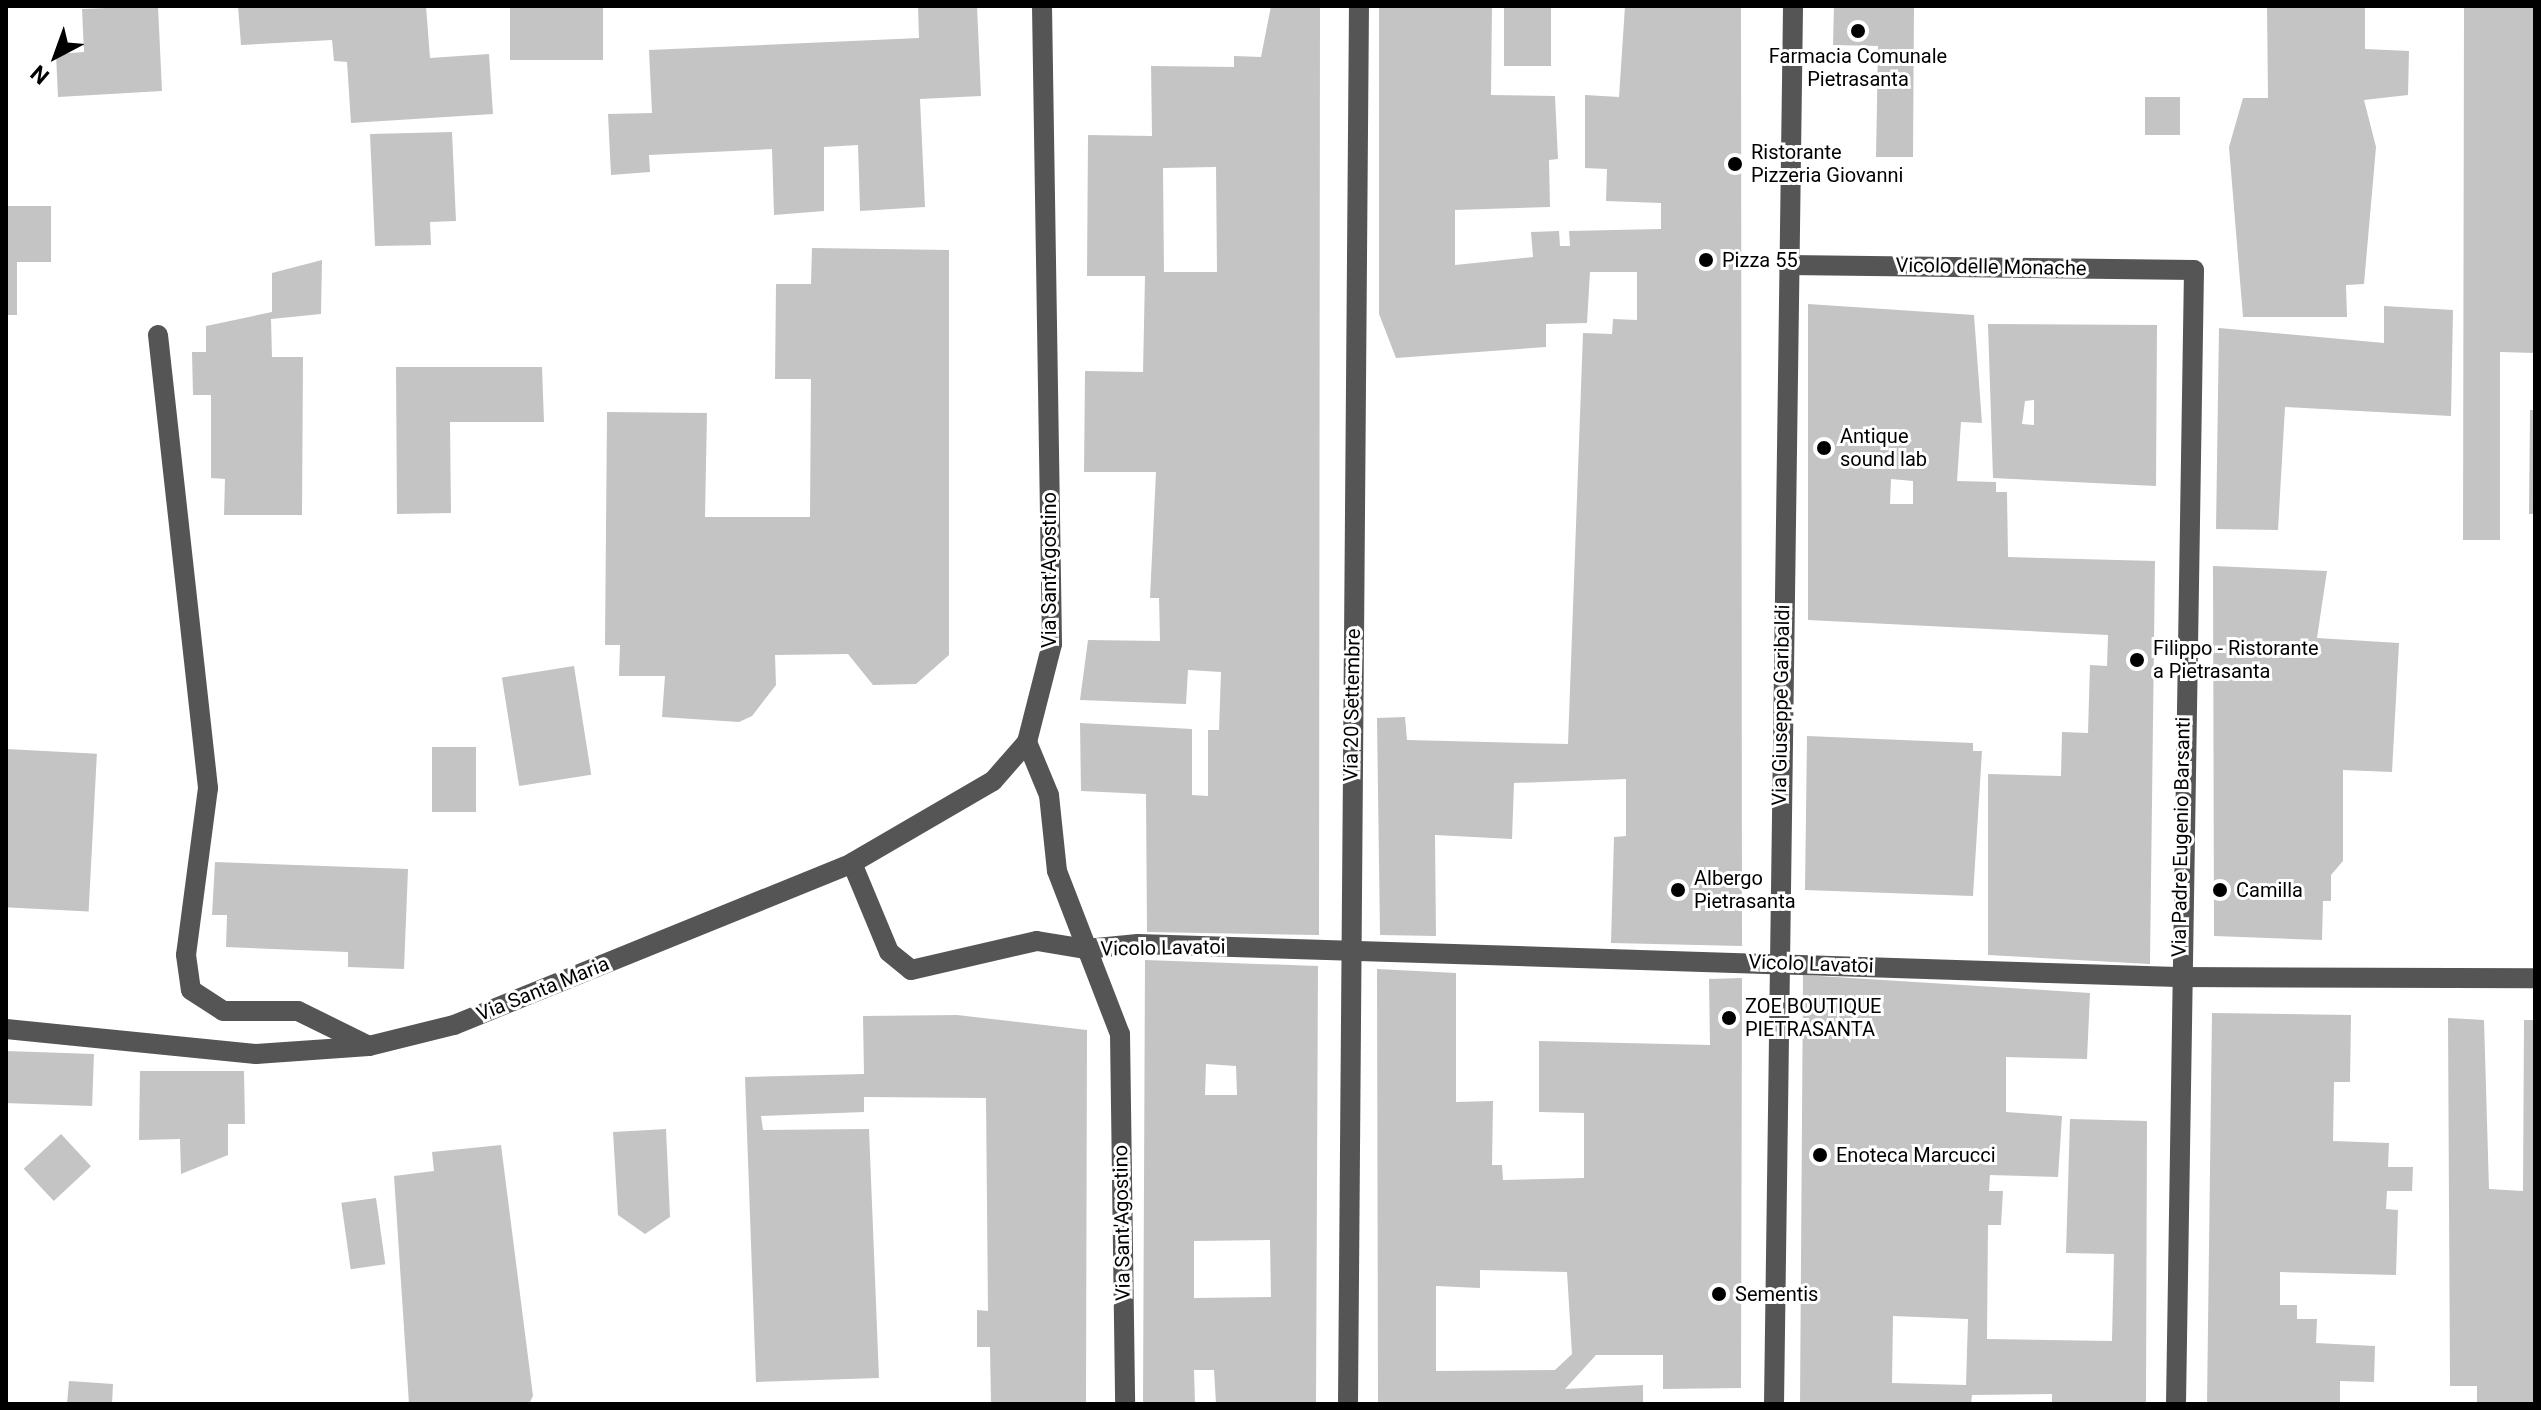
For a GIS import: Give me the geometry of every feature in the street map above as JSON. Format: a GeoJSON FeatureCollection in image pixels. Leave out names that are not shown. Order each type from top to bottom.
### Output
{"type":"FeatureCollection","features":[{"type":"Feature","properties":{"kind":"street","name":"Via Sant'Agostino"},"geometry":{"type":"LineString","coordinates":[[1042,6],[1052,644],[1027,742],[1049,795],[1057,871],[1120,1034],[1125,1404]]}},
{"type":"Feature","properties":{"kind":"street","name":"Via 20 Settembre"},"geometry":{"type":"LineString","coordinates":[[1348,1404],[1359,6]]}},
{"type":"Feature","properties":{"kind":"street","name":"Via Giuseppe Garibaldi"},"geometry":{"type":"LineString","coordinates":[[1774,1404],[1777,962],[1793,6]]}},
{"type":"Feature","properties":{"kind":"street","name":"Vicolo delle Monache"},"geometry":{"type":"LineString","coordinates":[[1788,265],[2194,270]]}},
{"type":"Feature","properties":{"kind":"street","name":"Via Padre Eugenio Barsanti"},"geometry":{"type":"LineString","coordinates":[[2176,1404],[2177,977],[2194,270]]}},
{"type":"Feature","properties":{"kind":"street"},"geometry":{"type":"LineString","coordinates":[[158,335],[208,788],[186,955],[191,990],[223,1011],[298,1011],[369,1046]]}},
{"type":"Feature","properties":{"kind":"street","name":"Via Santa Maria"},"geometry":{"type":"LineString","coordinates":[[6,1029],[256,1054],[369,1046],[454,1025],[852,863],[993,781],[1027,742]]}},
{"type":"Feature","properties":{"kind":"street","name":"Vicolo Lavatoi"},"geometry":{"type":"LineString","coordinates":[[852,863],[889,952],[911,970],[1037,941],[1086,949],[1350,950],[2177,977],[2535,978]]}},
{"type":"Feature","properties":{"kind":"building"},"geometry":{"type":"Polygon","coordinates":[[[158,6],[162,91],[58,97],[56,54],[84,52],[82,9],[158,6]]]}},
{"type":"Feature","properties":{"kind":"building"},"geometry":{"type":"Polygon","coordinates":[[[238,6],[426,6],[430,58],[489,54],[493,114],[351,123],[347,62],[334,61],[332,40],[241,45],[238,6]]]}},
{"type":"Feature","properties":{"kind":"building"},"geometry":{"type":"Polygon","coordinates":[[[510,6],[603,6],[603,60],[510,60],[510,6]]]}},
{"type":"Feature","properties":{"kind":"building"},"geometry":{"type":"Polygon","coordinates":[[[918,6],[977,6],[981,96],[920,99],[925,207],[860,211],[858,145],[824,147],[824,211],[774,215],[772,149],[649,155],[650,172],[611,175],[608,114],[652,113],[649,50],[919,38],[918,6]]]}},
{"type":"Feature","properties":{"kind":"building"},"geometry":{"type":"Polygon","coordinates":[[[1271,6],[1320,6],[1319,935],[1147,932],[1146,794],[1081,791],[1080,723],[1192,729],[1192,795],[1208,796],[1208,730],[1219,730],[1221,672],[1188,670],[1186,704],[1080,700],[1088,640],[1160,641],[1159,598],[1150,598],[1156,472],[1084,472],[1085,371],[1143,372],[1145,276],[1087,276],[1088,135],[1152,136],[1151,66],[1234,67],[1234,56],[1261,57],[1271,6]],[[1216,167],[1163,168],[1164,272],[1217,272],[1216,167]]]}},
{"type":"Feature","properties":{"kind":"building"},"geometry":{"type":"Polygon","coordinates":[[[1379,6],[1492,6],[1491,95],[1555,96],[1558,159],[1549,160],[1550,207],[1455,210],[1455,265],[1533,257],[1531,232],[1559,231],[1560,246],[1570,246],[1569,231],[1661,229],[1661,203],[1606,201],[1607,169],[1585,168],[1585,95],[1619,97],[1625,6],[1741,6],[1742,946],[1611,943],[1614,837],[1626,836],[1626,779],[1514,783],[1512,839],[1435,835],[1436,936],[1380,935],[1377,718],[1405,717],[1407,740],[1568,744],[1583,333],[1612,334],[1613,319],[1637,320],[1637,272],[1590,272],[1587,323],[1546,324],[1546,347],[1396,358],[1379,314],[1379,6]]]}},
{"type":"Feature","properties":{"kind":"building"},"geometry":{"type":"Polygon","coordinates":[[[1504,6],[1551,6],[1551,66],[1504,66],[1504,6]]]}},
{"type":"Feature","properties":{"kind":"building"},"geometry":{"type":"Polygon","coordinates":[[[1834,6],[1914,6],[1913,157],[1876,157],[1878,46],[1833,45],[1834,6]]]}},
{"type":"Feature","properties":{"kind":"building"},"geometry":{"type":"Polygon","coordinates":[[[2267,6],[2365,6],[2365,49],[2409,51],[2408,95],[2364,100],[2376,147],[2364,284],[2346,285],[2347,317],[2243,317],[2229,147],[2243,98],[2268,98],[2267,6]]]}},
{"type":"Feature","properties":{"kind":"building"},"geometry":{"type":"Polygon","coordinates":[[[2464,6],[2535,6],[2535,353],[2500,352],[2500,540],[2463,540],[2464,6]]]}},
{"type":"Feature","properties":{"kind":"building"},"geometry":{"type":"Polygon","coordinates":[[[2145,97],[2180,97],[2180,135],[2145,135],[2145,97]]]}},
{"type":"Feature","properties":{"kind":"building"},"geometry":{"type":"Polygon","coordinates":[[[452,132],[456,221],[430,222],[431,245],[375,246],[370,134],[452,132]]]}},
{"type":"Feature","properties":{"kind":"building"},"geometry":{"type":"Polygon","coordinates":[[[6,206],[51,206],[51,262],[17,262],[17,315],[6,315],[6,206]]]}},
{"type":"Feature","properties":{"kind":"building"},"geometry":{"type":"Polygon","coordinates":[[[812,248],[949,250],[949,655],[916,684],[873,685],[848,654],[775,655],[776,685],[752,716],[739,722],[662,717],[665,676],[619,676],[620,645],[605,645],[607,412],[707,413],[705,517],[810,517],[811,379],[775,379],[776,284],[811,284],[812,248]]]}},
{"type":"Feature","properties":{"kind":"building"},"geometry":{"type":"Polygon","coordinates":[[[322,260],[321,314],[271,319],[272,357],[303,357],[302,515],[224,515],[225,479],[211,478],[211,395],[193,395],[192,352],[206,352],[206,326],[272,312],[272,273],[322,260]]]}},
{"type":"Feature","properties":{"kind":"building"},"geometry":{"type":"Polygon","coordinates":[[[1808,304],[1974,315],[1982,423],[1961,422],[1957,481],[1996,482],[1996,492],[2007,492],[2008,557],[2155,561],[2150,964],[1988,955],[1988,774],[2061,776],[2062,732],[2088,733],[2090,665],[2107,666],[2108,635],[1808,620],[1808,304]],[[1891,479],[1890,504],[1913,504],[1913,481],[1891,479]]]}},
{"type":"Feature","properties":{"kind":"building"},"geometry":{"type":"Polygon","coordinates":[[[2384,306],[2453,310],[2451,416],[2285,407],[2278,530],[2216,529],[2219,328],[2384,343],[2384,306]]]}},
{"type":"Feature","properties":{"kind":"building"},"geometry":{"type":"Polygon","coordinates":[[[1988,324],[2157,325],[2156,486],[1993,478],[1988,324]],[[2034,400],[2025,401],[2022,424],[2034,425],[2034,400]]]}},
{"type":"Feature","properties":{"kind":"building"},"geometry":{"type":"Polygon","coordinates":[[[396,367],[542,367],[544,422],[450,422],[451,513],[397,514],[396,367]]]}},
{"type":"Feature","properties":{"kind":"building"},"geometry":{"type":"Polygon","coordinates":[[[2530,410],[2535,410],[2535,514],[2529,514],[2530,410]]]}},
{"type":"Feature","properties":{"kind":"building"},"geometry":{"type":"Polygon","coordinates":[[[2213,566],[2327,571],[2317,638],[2399,643],[2392,772],[2343,770],[2343,861],[2331,875],[2331,901],[2323,901],[2322,940],[2214,936],[2213,566]]]}},
{"type":"Feature","properties":{"kind":"building"},"geometry":{"type":"Polygon","coordinates":[[[574,666],[591,775],[519,786],[502,677],[574,666]]]}},
{"type":"Feature","properties":{"kind":"building"},"geometry":{"type":"Polygon","coordinates":[[[1807,736],[1973,743],[1973,751],[1982,751],[1973,896],[1805,890],[1807,736]]]}},
{"type":"Feature","properties":{"kind":"building"},"geometry":{"type":"Polygon","coordinates":[[[432,747],[476,747],[476,812],[432,812],[432,747]]]}},
{"type":"Feature","properties":{"kind":"building"},"geometry":{"type":"Polygon","coordinates":[[[6,749],[97,754],[89,912],[6,907],[6,749]]]}},
{"type":"Feature","properties":{"kind":"building"},"geometry":{"type":"Polygon","coordinates":[[[215,862],[408,869],[404,969],[348,967],[348,952],[226,947],[227,915],[212,915],[215,862]]]}},
{"type":"Feature","properties":{"kind":"building"},"geometry":{"type":"Polygon","coordinates":[[[1145,960],[1318,966],[1316,1404],[1216,1404],[1214,1370],[1194,1370],[1195,1404],[1143,1404],[1145,960]],[[1206,1064],[1205,1095],[1237,1095],[1236,1066],[1206,1064]],[[1270,1240],[1194,1241],[1194,1298],[1271,1297],[1270,1240]]]}},
{"type":"Feature","properties":{"kind":"building"},"geometry":{"type":"Polygon","coordinates":[[[1377,969],[1456,973],[1456,1102],[1493,1101],[1492,1165],[1502,1165],[1503,1180],[1584,1178],[1584,1113],[1539,1112],[1539,1041],[1710,1045],[1709,979],[1742,978],[1741,1388],[1663,1389],[1663,1355],[1596,1355],[1565,1389],[1643,1385],[1643,1404],[1378,1404],[1377,969]],[[1480,1270],[1480,1288],[1436,1286],[1436,1371],[1555,1370],[1572,1354],[1567,1272],[1480,1270]]]}},
{"type":"Feature","properties":{"kind":"building"},"geometry":{"type":"Polygon","coordinates":[[[1803,975],[2090,993],[2087,1059],[2006,1057],[2006,1112],[2062,1116],[2058,1177],[1990,1175],[1989,1191],[2003,1191],[2001,1225],[1988,1225],[1987,1339],[2112,1341],[2114,1254],[2066,1253],[2070,1119],[2147,1121],[2146,1404],[2052,1404],[2052,1394],[1972,1395],[1971,1404],[1800,1404],[1803,975]],[[1893,1316],[1892,1383],[1966,1385],[1968,1319],[1893,1316]]]}},
{"type":"Feature","properties":{"kind":"building"},"geometry":{"type":"Polygon","coordinates":[[[2212,1013],[2351,1015],[2350,1082],[2334,1082],[2333,1141],[2389,1143],[2388,1167],[2413,1167],[2412,1191],[2387,1191],[2386,1209],[2398,1210],[2396,1275],[2280,1272],[2280,1305],[2297,1305],[2297,1319],[2317,1319],[2316,1343],[2375,1346],[2374,1382],[2340,1381],[2340,1404],[2207,1404],[2212,1013]]]}},
{"type":"Feature","properties":{"kind":"building"},"geometry":{"type":"Polygon","coordinates":[[[957,1015],[1087,1030],[1086,1404],[991,1404],[990,1347],[977,1347],[977,1310],[988,1311],[986,1098],[864,1097],[864,1112],[761,1116],[763,1130],[869,1129],[879,1378],[756,1382],[745,1077],[864,1074],[863,1016],[957,1015]]]}},
{"type":"Feature","properties":{"kind":"building"},"geometry":{"type":"Polygon","coordinates":[[[2448,1018],[2484,1020],[2489,1189],[2523,1191],[2524,1020],[2535,1020],[2535,1404],[2477,1404],[2477,1386],[2450,1386],[2448,1018]]]}},
{"type":"Feature","properties":{"kind":"building"},"geometry":{"type":"Polygon","coordinates":[[[6,1051],[94,1054],[92,1106],[6,1103],[6,1051]]]}},
{"type":"Feature","properties":{"kind":"building"},"geometry":{"type":"Polygon","coordinates":[[[140,1071],[244,1071],[245,1124],[228,1124],[228,1155],[181,1174],[180,1139],[139,1140],[140,1071]]]}},
{"type":"Feature","properties":{"kind":"building"},"geometry":{"type":"Polygon","coordinates":[[[666,1129],[670,1217],[645,1234],[618,1215],[613,1132],[666,1129]]]}},
{"type":"Feature","properties":{"kind":"building"},"geometry":{"type":"Polygon","coordinates":[[[61,1134],[91,1166],[54,1201],[24,1169],[61,1134]]]}},
{"type":"Feature","properties":{"kind":"building"},"geometry":{"type":"Polygon","coordinates":[[[501,1145],[533,1396],[529,1404],[409,1404],[394,1176],[434,1171],[432,1152],[501,1145]]]}},
{"type":"Feature","properties":{"kind":"building"},"geometry":{"type":"Polygon","coordinates":[[[376,1198],[385,1264],[351,1269],[341,1203],[376,1198]]]}},
{"type":"Feature","properties":{"kind":"building"},"geometry":{"type":"Polygon","coordinates":[[[69,1381],[113,1384],[112,1404],[67,1404],[69,1381]]]}},
{"type":"Feature","properties":{"kind":"place","name":"Farmacia Comunale Pietrasanta"},"geometry":{"type":"Point","coordinates":[1858,31]}},
{"type":"Feature","properties":{"kind":"place","name":"Ristorante Pizzeria Giovanni"},"geometry":{"type":"Point","coordinates":[1735,164]}},
{"type":"Feature","properties":{"kind":"place","name":"Pizza 55"},"geometry":{"type":"Point","coordinates":[1706,260]}},
{"type":"Feature","properties":{"kind":"place","name":"Antique sound lab"},"geometry":{"type":"Point","coordinates":[1824,448]}},
{"type":"Feature","properties":{"kind":"place","name":"Filippo - Ristorante a Pietrasanta"},"geometry":{"type":"Point","coordinates":[2137,660]}},
{"type":"Feature","properties":{"kind":"place","name":"Albergo Pietrasanta"},"geometry":{"type":"Point","coordinates":[1678,890]}},
{"type":"Feature","properties":{"kind":"place","name":"Camilla"},"geometry":{"type":"Point","coordinates":[2220,890]}},
{"type":"Feature","properties":{"kind":"place","name":"ZOE BOUTIQUE PIETRASANTA"},"geometry":{"type":"Point","coordinates":[1729,1018]}},
{"type":"Feature","properties":{"kind":"place","name":"Enoteca Marcucci"},"geometry":{"type":"Point","coordinates":[1820,1155]}},
{"type":"Feature","properties":{"kind":"place","name":"Sementis"},"geometry":{"type":"Point","coordinates":[1719,1294]}}]}
